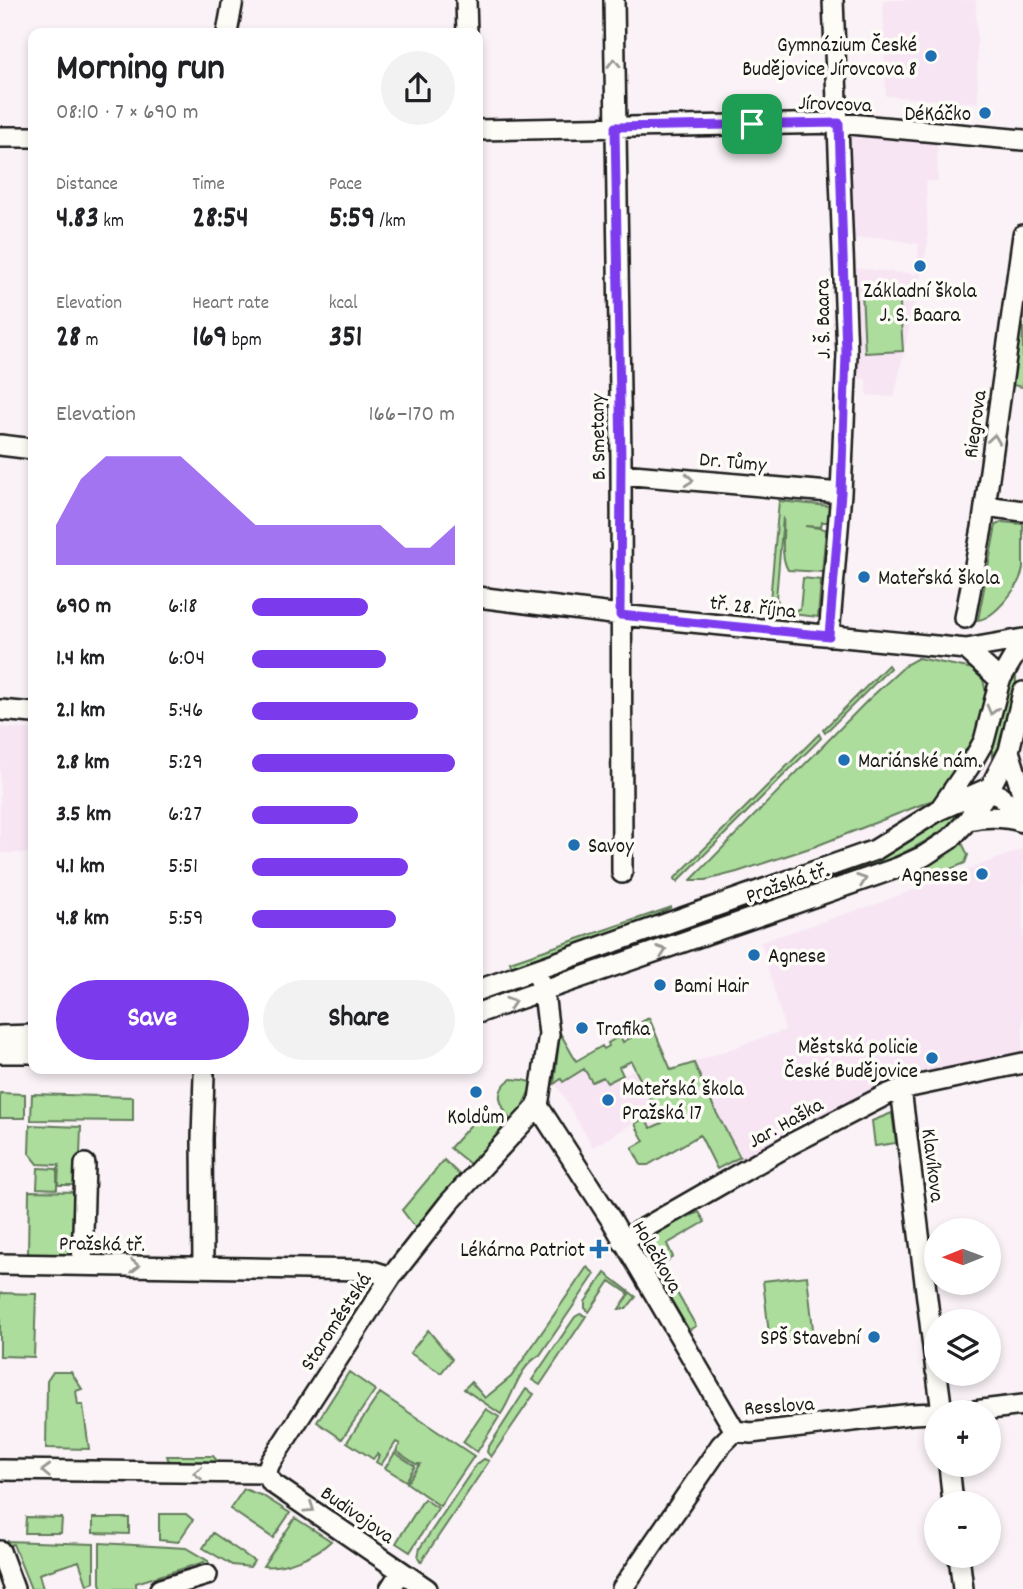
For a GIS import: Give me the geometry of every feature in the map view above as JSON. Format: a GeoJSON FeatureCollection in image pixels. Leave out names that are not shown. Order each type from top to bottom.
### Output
{"type":"FeatureCollection","features":[{"type":"Feature","properties":{"kind":"street"},"geometry":{"type":"LineString","coordinates":[[228,28],[233,0]]}},
{"type":"Feature","properties":{"kind":"street"},"geometry":{"type":"LineString","coordinates":[[466,0],[467,28]]}},
{"type":"Feature","properties":{"kind":"street","name":"B. Smetany"},"geometry":{"type":"LineString","coordinates":[[614,0],[621,474],[622,873]]}},
{"type":"Feature","properties":{"kind":"street","name":"J. Š. Baara"},"geometry":{"type":"LineString","coordinates":[[829,636],[841,493],[846,354],[833,0]]}},
{"type":"Feature","properties":{"kind":"street","name":"Jírovcova"},"geometry":{"type":"LineString","coordinates":[[483,130],[839,123],[1023,140]]}},
{"type":"Feature","properties":{"kind":"street"},"geometry":{"type":"LineString","coordinates":[[0,137],[28,137]]}},
{"type":"Feature","properties":{"kind":"street","name":"Riegrova"},"geometry":{"type":"LineString","coordinates":[[965,618],[985,506],[1023,235]]}},
{"type":"Feature","properties":{"kind":"street"},"geometry":{"type":"LineString","coordinates":[[0,445],[28,448]]}},
{"type":"Feature","properties":{"kind":"street","name":"Dr. Tůmy"},"geometry":{"type":"LineString","coordinates":[[621,474],[841,493]]}},
{"type":"Feature","properties":{"kind":"street"},"geometry":{"type":"LineString","coordinates":[[985,506],[1023,511]]}},
{"type":"Feature","properties":{"kind":"street","name":"tř. 28. října"},"geometry":{"type":"LineString","coordinates":[[483,598],[620,615],[966,649],[1023,640]]}},
{"type":"Feature","properties":{"kind":"street"},"geometry":{"type":"LineString","coordinates":[[939,810],[984,741],[1000,680],[1023,640]]}},
{"type":"Feature","properties":{"kind":"street"},"geometry":{"type":"LineString","coordinates":[[966,649],[1000,680]]}},
{"type":"Feature","properties":{"kind":"street","name":"Pražská tř."},"geometry":{"type":"LineString","coordinates":[[483,1011],[900,867],[924,856],[950,839],[968,820],[990,788],[1009,751],[1023,692]]}},
{"type":"Feature","properties":{"kind":"street"},"geometry":{"type":"LineString","coordinates":[[0,710],[28,713]]}},
{"type":"Feature","properties":{"kind":"street"},"geometry":{"type":"LineString","coordinates":[[984,741],[990,788],[1023,817]]}},
{"type":"Feature","properties":{"kind":"street"},"geometry":{"type":"LineString","coordinates":[[1009,751],[1023,796]]}},
{"type":"Feature","properties":{"kind":"street"},"geometry":{"type":"LineString","coordinates":[[939,810],[990,788]]}},
{"type":"Feature","properties":{"kind":"street","name":"Pražská tř."},"geometry":{"type":"LineString","coordinates":[[483,988],[875,850],[939,810]]}},
{"type":"Feature","properties":{"kind":"street"},"geometry":{"type":"LineString","coordinates":[[968,820],[988,816],[1023,822]]}},
{"type":"Feature","properties":{"kind":"street"},"geometry":{"type":"LineString","coordinates":[[536,970],[544,992],[549,1034],[538,1106]]}},
{"type":"Feature","properties":{"kind":"street"},"geometry":{"type":"LineString","coordinates":[[0,1036],[28,1035]]}},
{"type":"Feature","properties":{"kind":"street"},"geometry":{"type":"LineString","coordinates":[[0,1053],[28,1054]]}},
{"type":"Feature","properties":{"kind":"street","name":"Jar. Haška"},"geometry":{"type":"LineString","coordinates":[[622,1241],[791,1144],[901,1089],[1023,1063]]}},
{"type":"Feature","properties":{"kind":"street"},"geometry":{"type":"LineString","coordinates":[[203,1267],[204,1075]]}},
{"type":"Feature","properties":{"kind":"street","name":"Klavíkova"},"geometry":{"type":"LineString","coordinates":[[901,1089],[928,1309]]}},
{"type":"Feature","properties":{"kind":"street","name":"Holečkova"},"geometry":{"type":"LineString","coordinates":[[538,1106],[735,1431]]}},
{"type":"Feature","properties":{"kind":"street","name":"Staroměstská"},"geometry":{"type":"LineString","coordinates":[[267,1473],[274,1457],[391,1277],[449,1203],[538,1106]]}},
{"type":"Feature","properties":{"kind":"street"},"geometry":{"type":"LineString","coordinates":[[82,1265],[85,1164]]}},
{"type":"Feature","properties":{"kind":"street","name":"Pražská tř."},"geometry":{"type":"LineString","coordinates":[[0,1264],[369,1270],[391,1277]]}},
{"type":"Feature","properties":{"kind":"street"},"geometry":{"type":"LineString","coordinates":[[1001,1408],[1023,1405]]}},
{"type":"Feature","properties":{"kind":"street","name":"Resslova"},"geometry":{"type":"LineString","coordinates":[[622,1589],[721,1446],[735,1431],[751,1433],[924,1414]]}},
{"type":"Feature","properties":{"kind":"street"},"geometry":{"type":"LineString","coordinates":[[0,1469],[267,1473]]}},
{"type":"Feature","properties":{"kind":"street","name":"Budivojova"},"geometry":{"type":"LineString","coordinates":[[267,1473],[272,1483],[427,1589]]}},
{"type":"Feature","properties":{"kind":"street"},"geometry":{"type":"LineString","coordinates":[[0,1551],[14,1589]]}},
{"type":"Feature","properties":{"kind":"street"},"geometry":{"type":"LineString","coordinates":[[960,1568],[963,1589]]}},
{"type":"Feature","properties":{"kind":"street"},"geometry":{"type":"LineString","coordinates":[[390,1589],[401,1572]]}},
{"type":"Feature","properties":{"kind":"street"},"geometry":{"type":"LineString","coordinates":[[160,1589],[207,1575]]}},
{"type":"Feature","properties":{"kind":"shaded area","name":"Gymnázium České Budějovice Jírovcova 8"},"geometry":{"type":"Polygon","coordinates":[[[883,0],[976,0],[978,103],[886,96],[883,0]]]}},
{"type":"Feature","properties":{"kind":"shaded area","name":"Základní škola J. S. Baara"},"geometry":{"type":"Polygon","coordinates":[[[851,133],[937,140],[938,181],[926,181],[928,243],[894,397],[867,395],[866,379],[859,379],[852,268],[916,274],[919,244],[878,237],[852,239],[848,136],[851,133]]]}},
{"type":"Feature","properties":{"kind":"shaded area"},"geometry":{"type":"Polygon","coordinates":[[[0,727],[28,730],[28,853],[0,853],[0,727]]]}},
{"type":"Feature","properties":{"kind":"shaded area"},"geometry":{"type":"Polygon","coordinates":[[[1023,849],[1023,1051],[896,1079],[741,1162],[691,1063],[785,1030],[761,942],[879,903],[1023,849]]]}},
{"type":"Feature","properties":{"kind":"shaded area","name":"Mateřská škola Pražská 17"},"geometry":{"type":"Polygon","coordinates":[[[562,1034],[575,1057],[584,1067],[603,1076],[606,1083],[635,1069],[662,1123],[650,1128],[644,1117],[593,1147],[556,1084],[562,1034]]]}},
{"type":"Feature","properties":{"kind":"green space"},"geometry":{"type":"Polygon","coordinates":[[[899,289],[903,351],[865,353],[862,291],[899,289]]]}},
{"type":"Feature","properties":{"kind":"green space"},"geometry":{"type":"Polygon","coordinates":[[[1023,313],[1023,387],[1012,385],[1023,313]]]}},
{"type":"Feature","properties":{"kind":"green space"},"geometry":{"type":"Polygon","coordinates":[[[779,501],[829,506],[828,522],[822,522],[821,527],[805,526],[826,529],[822,572],[788,570],[783,550],[783,517],[776,598],[783,609],[800,610],[803,578],[821,580],[818,617],[782,613],[775,607],[774,613],[769,612],[779,501]]]}},
{"type":"Feature","properties":{"kind":"green space"},"geometry":{"type":"Polygon","coordinates":[[[1002,522],[1023,524],[1023,568],[1018,583],[1006,600],[985,618],[978,620],[996,525],[1002,522]]]}},
{"type":"Feature","properties":{"kind":"green space"},"geometry":{"type":"Polygon","coordinates":[[[918,658],[973,669],[982,675],[987,697],[970,758],[941,794],[933,800],[816,846],[737,872],[706,880],[691,880],[868,700],[907,664],[918,658]]]}},
{"type":"Feature","properties":{"kind":"green space"},"geometry":{"type":"Polygon","coordinates":[[[888,665],[890,668],[825,733],[823,730],[888,665]]]}},
{"type":"Feature","properties":{"kind":"green space"},"geometry":{"type":"Polygon","coordinates":[[[1016,667],[1012,715],[1004,739],[992,760],[998,712],[1016,667]]]}},
{"type":"Feature","properties":{"kind":"green space"},"geometry":{"type":"Polygon","coordinates":[[[819,734],[821,738],[677,882],[674,879],[819,734]]]}},
{"type":"Feature","properties":{"kind":"green space"},"geometry":{"type":"Polygon","coordinates":[[[967,804],[954,820],[936,834],[890,859],[798,892],[794,884],[897,847],[967,804]]]}},
{"type":"Feature","properties":{"kind":"green space"},"geometry":{"type":"Polygon","coordinates":[[[961,841],[968,855],[965,863],[919,882],[914,871],[961,841]]]}},
{"type":"Feature","properties":{"kind":"green space"},"geometry":{"type":"Polygon","coordinates":[[[766,897],[769,904],[642,951],[637,948],[726,911],[766,897]]]}},
{"type":"Feature","properties":{"kind":"green space"},"geometry":{"type":"Polygon","coordinates":[[[672,907],[645,922],[512,969],[510,962],[672,907]]]}},
{"type":"Feature","properties":{"kind":"green space"},"geometry":{"type":"Polygon","coordinates":[[[649,1018],[671,1070],[694,1063],[740,1157],[717,1169],[700,1135],[648,1165],[641,1165],[632,1148],[644,1141],[635,1124],[644,1118],[651,1128],[662,1123],[631,1061],[619,1067],[623,1075],[607,1083],[603,1077],[592,1082],[584,1069],[563,1082],[561,1079],[554,1084],[560,1033],[576,1061],[602,1046],[604,1049],[609,1046],[608,1043],[620,1036],[623,1042],[637,1034],[634,1026],[649,1018]]]}},
{"type":"Feature","properties":{"kind":"green space"},"geometry":{"type":"Polygon","coordinates":[[[511,1079],[533,1083],[512,1123],[500,1100],[501,1089],[511,1079]]]}},
{"type":"Feature","properties":{"kind":"green space"},"geometry":{"type":"Polygon","coordinates":[[[0,1093],[25,1094],[25,1118],[0,1118],[0,1093]]]}},
{"type":"Feature","properties":{"kind":"green space"},"geometry":{"type":"Polygon","coordinates":[[[32,1094],[133,1097],[133,1121],[31,1120],[32,1094]]]}},
{"type":"Feature","properties":{"kind":"green space"},"geometry":{"type":"Polygon","coordinates":[[[484,1110],[495,1115],[506,1130],[474,1167],[450,1148],[484,1110]]]}},
{"type":"Feature","properties":{"kind":"green space"},"geometry":{"type":"Polygon","coordinates":[[[892,1113],[896,1143],[875,1146],[872,1121],[892,1113]]]}},
{"type":"Feature","properties":{"kind":"green space"},"geometry":{"type":"Polygon","coordinates":[[[30,1125],[81,1127],[79,1185],[58,1185],[59,1165],[38,1164],[29,1153],[30,1125]]]}},
{"type":"Feature","properties":{"kind":"green space"},"geometry":{"type":"Polygon","coordinates":[[[444,1160],[464,1179],[418,1231],[402,1210],[444,1160]]]}},
{"type":"Feature","properties":{"kind":"green space"},"geometry":{"type":"Polygon","coordinates":[[[38,1168],[57,1169],[57,1189],[37,1188],[38,1168]]]}},
{"type":"Feature","properties":{"kind":"green space"},"geometry":{"type":"Polygon","coordinates":[[[29,1191],[79,1192],[78,1255],[28,1254],[29,1191]]]}},
{"type":"Feature","properties":{"kind":"green space"},"geometry":{"type":"Polygon","coordinates":[[[699,1212],[705,1222],[667,1244],[673,1257],[661,1265],[696,1326],[689,1330],[646,1257],[647,1248],[657,1234],[699,1212]]]}},
{"type":"Feature","properties":{"kind":"green space"},"geometry":{"type":"Polygon","coordinates":[[[587,1267],[595,1274],[540,1355],[521,1374],[501,1414],[464,1389],[471,1382],[485,1398],[511,1377],[587,1267]]]}},
{"type":"Feature","properties":{"kind":"green space"},"geometry":{"type":"Polygon","coordinates":[[[605,1273],[636,1297],[626,1309],[619,1309],[629,1294],[610,1281],[589,1312],[585,1308],[585,1302],[605,1273]]]}},
{"type":"Feature","properties":{"kind":"green space"},"geometry":{"type":"Polygon","coordinates":[[[807,1276],[814,1338],[770,1343],[763,1281],[807,1276]]]}},
{"type":"Feature","properties":{"kind":"green space"},"geometry":{"type":"Polygon","coordinates":[[[0,1293],[36,1294],[34,1357],[0,1356],[0,1293]]]}},
{"type":"Feature","properties":{"kind":"green space"},"geometry":{"type":"Polygon","coordinates":[[[580,1314],[586,1316],[540,1385],[532,1380],[575,1317],[580,1314]]]}},
{"type":"Feature","properties":{"kind":"green space"},"geometry":{"type":"Polygon","coordinates":[[[428,1330],[452,1359],[441,1373],[410,1353],[428,1330]]]}},
{"type":"Feature","properties":{"kind":"green space"},"geometry":{"type":"Polygon","coordinates":[[[53,1372],[71,1372],[82,1389],[76,1391],[78,1405],[83,1405],[89,1449],[46,1448],[47,1381],[53,1372]]]}},
{"type":"Feature","properties":{"kind":"green space"},"geometry":{"type":"Polygon","coordinates":[[[349,1372],[375,1390],[342,1439],[317,1422],[349,1372]]]}},
{"type":"Feature","properties":{"kind":"green space"},"geometry":{"type":"Polygon","coordinates":[[[526,1389],[534,1394],[491,1457],[487,1452],[488,1448],[526,1389]]]}},
{"type":"Feature","properties":{"kind":"green space"},"geometry":{"type":"Polygon","coordinates":[[[380,1393],[474,1456],[440,1506],[407,1483],[420,1464],[396,1451],[400,1444],[396,1442],[381,1465],[376,1462],[379,1456],[377,1454],[373,1459],[347,1442],[380,1393]]]}},
{"type":"Feature","properties":{"kind":"green space"},"geometry":{"type":"Polygon","coordinates":[[[486,1409],[499,1417],[477,1452],[463,1442],[486,1409]]]}},
{"type":"Feature","properties":{"kind":"green space"},"geometry":{"type":"Polygon","coordinates":[[[395,1453],[415,1466],[406,1481],[385,1468],[395,1453]]]}},
{"type":"Feature","properties":{"kind":"green space"},"geometry":{"type":"Polygon","coordinates":[[[167,1456],[213,1456],[221,1465],[171,1467],[167,1456]]]}},
{"type":"Feature","properties":{"kind":"green space"},"geometry":{"type":"Polygon","coordinates":[[[484,1459],[489,1461],[421,1562],[418,1557],[420,1548],[476,1465],[484,1459]]]}},
{"type":"Feature","properties":{"kind":"green space"},"geometry":{"type":"Polygon","coordinates":[[[244,1489],[263,1496],[290,1513],[273,1538],[230,1509],[244,1489]]]}},
{"type":"Feature","properties":{"kind":"green space"},"geometry":{"type":"Polygon","coordinates":[[[424,1499],[438,1508],[410,1552],[396,1543],[424,1499]]]}},
{"type":"Feature","properties":{"kind":"green space"},"geometry":{"type":"Polygon","coordinates":[[[159,1514],[186,1514],[193,1520],[178,1542],[159,1540],[159,1514]]]}},
{"type":"Feature","properties":{"kind":"green space"},"geometry":{"type":"Polygon","coordinates":[[[26,1517],[62,1518],[61,1533],[25,1533],[26,1517]]]}},
{"type":"Feature","properties":{"kind":"green space"},"geometry":{"type":"Polygon","coordinates":[[[93,1518],[129,1518],[129,1534],[93,1533],[93,1518]]]}},
{"type":"Feature","properties":{"kind":"green space"},"geometry":{"type":"Polygon","coordinates":[[[295,1518],[331,1541],[299,1560],[263,1566],[295,1518]]]}},
{"type":"Feature","properties":{"kind":"green space"},"geometry":{"type":"Polygon","coordinates":[[[213,1533],[254,1561],[250,1567],[232,1565],[203,1548],[213,1533]]]}},
{"type":"Feature","properties":{"kind":"green space"},"geometry":{"type":"Polygon","coordinates":[[[0,1543],[94,1544],[94,1582],[87,1585],[79,1561],[39,1574],[43,1589],[31,1589],[13,1544],[0,1549],[0,1543]]]}},
{"type":"Feature","properties":{"kind":"green space"},"geometry":{"type":"Polygon","coordinates":[[[100,1543],[186,1548],[208,1561],[213,1577],[210,1579],[204,1562],[136,1583],[136,1589],[102,1589],[100,1543]]]}},
{"type":"Feature","properties":{"kind":"place","name":"Gymnázium České Budějovice Jírovcova 8"},"geometry":{"type":"Point","coordinates":[931,56]}},
{"type":"Feature","properties":{"kind":"place","name":"DéKáčko"},"geometry":{"type":"Point","coordinates":[985,113]}},
{"type":"Feature","properties":{"kind":"place","name":"Základní škola J. S. Baara"},"geometry":{"type":"Point","coordinates":[920,266]}},
{"type":"Feature","properties":{"kind":"place","name":"Mateřská škola"},"geometry":{"type":"Point","coordinates":[864,577]}},
{"type":"Feature","properties":{"kind":"place","name":"Mariánské nám."},"geometry":{"type":"Point","coordinates":[844,760]}},
{"type":"Feature","properties":{"kind":"place","name":"Savoy"},"geometry":{"type":"Point","coordinates":[574,845]}},
{"type":"Feature","properties":{"kind":"place","name":"Agnesse"},"geometry":{"type":"Point","coordinates":[982,874]}},
{"type":"Feature","properties":{"kind":"place","name":"Agnese"},"geometry":{"type":"Point","coordinates":[754,955]}},
{"type":"Feature","properties":{"kind":"place","name":"Bami Hair"},"geometry":{"type":"Point","coordinates":[660,985]}},
{"type":"Feature","properties":{"kind":"place","name":"Trafika"},"geometry":{"type":"Point","coordinates":[582,1028]}},
{"type":"Feature","properties":{"kind":"place","name":"Městská policie České Budějovice"},"geometry":{"type":"Point","coordinates":[932,1058]}},
{"type":"Feature","properties":{"kind":"place","name":"Koldům"},"geometry":{"type":"Point","coordinates":[476,1092]}},
{"type":"Feature","properties":{"kind":"place","name":"Mateřská škola Pražská 17"},"geometry":{"type":"Point","coordinates":[608,1100]}},
{"type":"Feature","properties":{"kind":"place","name":"Lékárna Patriot"},"geometry":{"type":"Point","coordinates":[599,1249]}},
{"type":"Feature","properties":{"kind":"place","name":"SPŠ Stavební"},"geometry":{"type":"Point","coordinates":[874,1337]}},
{"type":"Feature","properties":{"kind":"route"},"geometry":{"type":"LineString","coordinates":[[839,123],[846,354],[841,493],[829,636],[620,615],[621,459],[615,127],[752,124],[839,123]]}}]}
